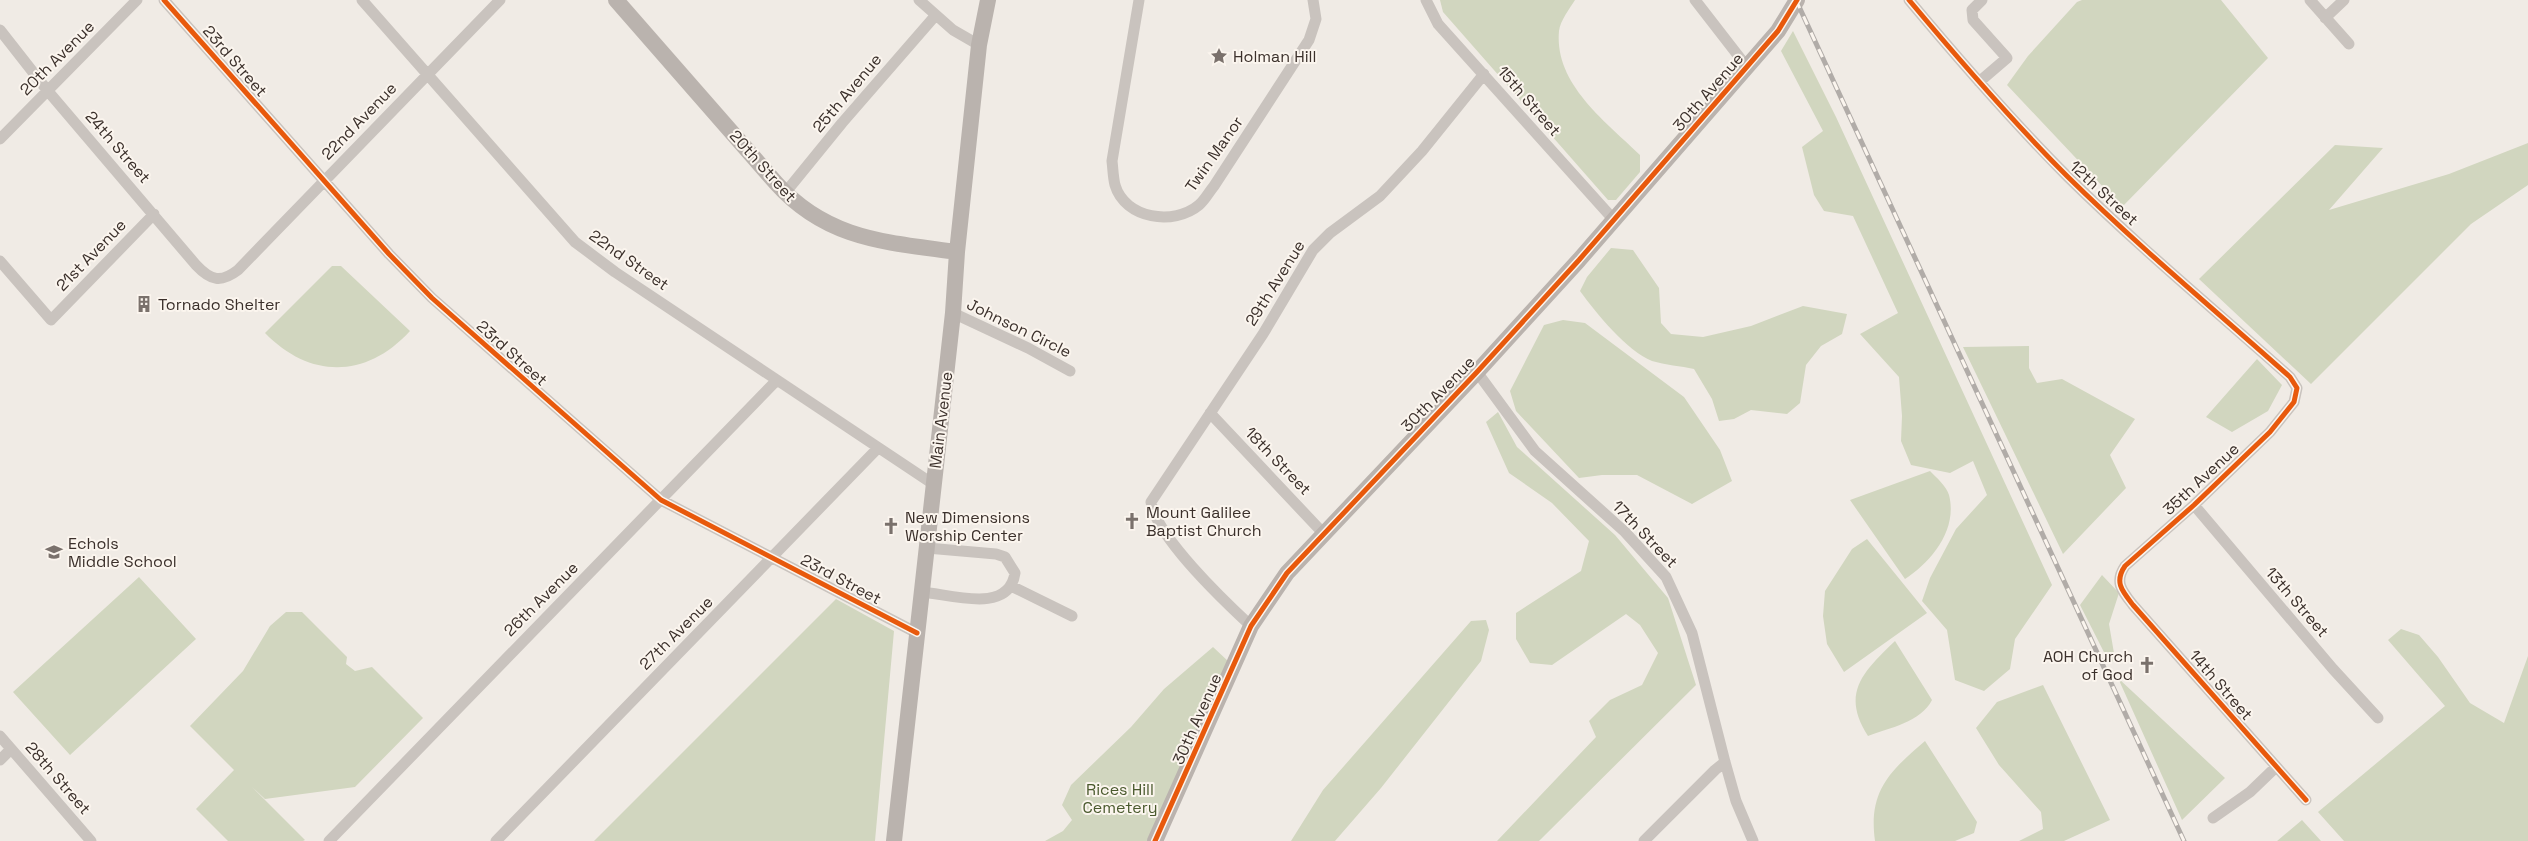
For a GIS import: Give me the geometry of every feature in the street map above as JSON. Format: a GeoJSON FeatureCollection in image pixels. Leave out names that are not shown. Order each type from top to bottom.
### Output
{"type":"FeatureCollection","features":[{"type":"Feature","properties":{"kind":"street","name":"20th Avenue"},"geometry":{"type":"LineString","coordinates":[[0,139],[137,0]]}},
{"type":"Feature","properties":{"kind":"street","name":"23rd Street"},"geometry":{"type":"LineString","coordinates":[[164,0],[324,181],[432,298],[661,500],[774,557],[917,633]]}},
{"type":"Feature","properties":{"kind":"street","name":"22nd Street"},"geometry":{"type":"LineString","coordinates":[[362,0],[575,242],[615,272],[933,484]]}},
{"type":"Feature","properties":{"kind":"street","name":"22nd Avenue"},"geometry":{"type":"LineString","coordinates":[[216,279],[228,277],[238,270],[500,0]]}},
{"type":"Feature","properties":{"kind":"street","name":"20th Street"},"geometry":{"type":"LineString","coordinates":[[616,0],[785,193],[821,221],[855,234],[879,240],[957,252]]}},
{"type":"Feature","properties":{"kind":"street"},"geometry":{"type":"LineString","coordinates":[[920,0],[935,16],[979,45]]}},
{"type":"Feature","properties":{"kind":"street","name":"Main Avenue"},"geometry":{"type":"LineString","coordinates":[[894,841],[953,313],[957,252],[979,45],[988,0]]}},
{"type":"Feature","properties":{"kind":"street","name":"Twin Manor"},"geometry":{"type":"LineString","coordinates":[[1139,0],[1112,161],[1115,186],[1129,206],[1151,217],[1176,217],[1199,205],[1214,186],[1309,40],[1316,19],[1313,0]]}},
{"type":"Feature","properties":{"kind":"street","name":"15th Street"},"geometry":{"type":"LineString","coordinates":[[1426,0],[1438,24],[1614,220]]}},
{"type":"Feature","properties":{"kind":"street"},"geometry":{"type":"LineString","coordinates":[[1695,0],[1747,67]]}},
{"type":"Feature","properties":{"kind":"street","name":"30th Avenue"},"geometry":{"type":"LineString","coordinates":[[1155,841],[1251,626],[1287,573],[1477,372],[1614,220],[1778,31],[1796,0]]}},
{"type":"Feature","properties":{"kind":"street","name":"12th Street"},"geometry":{"type":"LineString","coordinates":[[1909,0],[1979,82],[2080,189],[2290,377],[2298,388]]}},
{"type":"Feature","properties":{"kind":"street"},"geometry":{"type":"LineString","coordinates":[[1979,82],[2007,58],[1973,20],[1972,10],[1982,0]]}},
{"type":"Feature","properties":{"kind":"street"},"geometry":{"type":"LineString","coordinates":[[2310,0],[2349,44]]}},
{"type":"Feature","properties":{"kind":"street"},"geometry":{"type":"LineString","coordinates":[[2325,18],[2344,0]]}},
{"type":"Feature","properties":{"kind":"street","name":"25th Avenue"},"geometry":{"type":"LineString","coordinates":[[785,193],[842,123],[935,16]]}},
{"type":"Feature","properties":{"kind":"street","name":"24th Street"},"geometry":{"type":"LineString","coordinates":[[0,30],[48,90],[204,274],[216,279]]}},
{"type":"Feature","properties":{"kind":"street","name":"29th Avenue"},"geometry":{"type":"LineString","coordinates":[[1251,626],[1203,577],[1167,536],[1152,514],[1151,502],[1156,491],[1263,334],[1313,250],[1330,233],[1380,196],[1422,151],[1484,74]]}},
{"type":"Feature","properties":{"kind":"street","name":"21st Avenue"},"geometry":{"type":"LineString","coordinates":[[0,261],[51,320],[154,214]]}},
{"type":"Feature","properties":{"kind":"street","name":"Johnson Circle"},"geometry":{"type":"LineString","coordinates":[[953,313],[1028,348],[1070,371]]}},
{"type":"Feature","properties":{"kind":"street","name":"17th Street"},"geometry":{"type":"LineString","coordinates":[[1477,372],[1536,452],[1578,492],[1625,532],[1666,577],[1692,633],[1736,801],[1753,841]]}},
{"type":"Feature","properties":{"kind":"street","name":"26th Avenue"},"geometry":{"type":"LineString","coordinates":[[334,839],[777,380]]}},
{"type":"Feature","properties":{"kind":"street","name":"35th Avenue"},"geometry":{"type":"LineString","coordinates":[[2119,585],[2119,574],[2125,566],[2194,505],[2270,432],[2294,402],[2298,388]]}},
{"type":"Feature","properties":{"kind":"street","name":"18th Street"},"geometry":{"type":"LineString","coordinates":[[1210,413],[1323,533]]}},
{"type":"Feature","properties":{"kind":"street","name":"27th Avenue"},"geometry":{"type":"LineString","coordinates":[[496,841],[878,448]]}},
{"type":"Feature","properties":{"kind":"street","name":"13th Street"},"geometry":{"type":"LineString","coordinates":[[2194,505],[2333,669],[2378,718]]}},
{"type":"Feature","properties":{"kind":"street"},"geometry":{"type":"LineString","coordinates":[[921,592],[986,600],[998,597],[1010,586],[1015,573],[1005,557],[972,551],[926,548]]}},
{"type":"Feature","properties":{"kind":"street","name":"14th Street"},"geometry":{"type":"LineString","coordinates":[[2119,585],[2133,605],[2306,800]]}},
{"type":"Feature","properties":{"kind":"street"},"geometry":{"type":"LineString","coordinates":[[1010,586],[1072,616]]}},
{"type":"Feature","properties":{"kind":"street","name":"28th Street"},"geometry":{"type":"LineString","coordinates":[[0,736],[92,841]]}},
{"type":"Feature","properties":{"kind":"street"},"geometry":{"type":"LineString","coordinates":[[0,760],[11,748]]}},
{"type":"Feature","properties":{"kind":"street"},"geometry":{"type":"LineString","coordinates":[[1644,841],[1725,762]]}},
{"type":"Feature","properties":{"kind":"street"},"geometry":{"type":"LineString","coordinates":[[2213,818],[2222,814],[2250,792],[2276,767]]}},
{"type":"Feature","properties":{"kind":"green space"},"geometry":{"type":"Polygon","coordinates":[[[1440,0],[1575,0],[1563,19],[1559,31],[1560,50],[1565,68],[1573,85],[1585,100],[1640,155],[1640,172],[1616,200],[1608,200],[1443,12],[1440,0]]]}},
{"type":"Feature","properties":{"kind":"green space"},"geometry":{"type":"Polygon","coordinates":[[[2082,0],[2221,0],[2268,58],[2122,207],[2007,85],[2028,56],[2077,2],[2082,0]]]}},
{"type":"Feature","properties":{"kind":"green space"},"geometry":{"type":"Polygon","coordinates":[[[1793,31],[1836,117],[2052,585],[2015,639],[2010,669],[1984,691],[1955,680],[1947,630],[1922,601],[1930,578],[1956,529],[1987,495],[1973,461],[1950,473],[1911,465],[1901,441],[1902,416],[1899,377],[1860,334],[1898,313],[1853,216],[1824,211],[1814,195],[1802,147],[1823,131],[1781,51],[1793,31]]]}},
{"type":"Feature","properties":{"kind":"green space"},"geometry":{"type":"Polygon","coordinates":[[[2528,143],[2528,185],[2471,224],[2311,384],[2199,279],[2335,145],[2383,148],[2329,210],[2449,174],[2528,143]]]}},
{"type":"Feature","properties":{"kind":"green space"},"geometry":{"type":"Polygon","coordinates":[[[1611,248],[1633,250],[1659,288],[1661,323],[1671,334],[1703,337],[1751,326],[1803,306],[1847,314],[1842,334],[1821,346],[1806,365],[1800,403],[1787,414],[1751,410],[1734,419],[1719,421],[1712,399],[1694,369],[1652,361],[1642,356],[1613,331],[1580,291],[1587,277],[1611,248]]]}},
{"type":"Feature","properties":{"kind":"green space"},"geometry":{"type":"Polygon","coordinates":[[[332,266],[341,266],[410,331],[393,347],[375,358],[357,365],[338,367],[319,365],[300,359],[282,348],[265,333],[332,266]]]}},
{"type":"Feature","properties":{"kind":"green space"},"geometry":{"type":"Polygon","coordinates":[[[1563,320],[1585,323],[1684,397],[1720,450],[1732,481],[1692,504],[1637,475],[1602,475],[1579,478],[1516,411],[1510,391],[1544,325],[1563,320]]]}},
{"type":"Feature","properties":{"kind":"green space"},"geometry":{"type":"Polygon","coordinates":[[[2029,346],[2029,368],[2037,383],[2062,379],[2135,419],[2110,455],[2126,488],[2063,554],[1963,347],[2029,346]]]}},
{"type":"Feature","properties":{"kind":"green space"},"geometry":{"type":"Polygon","coordinates":[[[2257,359],[2282,385],[2268,411],[2232,432],[2206,417],[2257,359]]]}},
{"type":"Feature","properties":{"kind":"green space"},"geometry":{"type":"Polygon","coordinates":[[[1498,412],[1517,447],[1615,535],[1668,598],[1696,685],[1539,841],[1497,841],[1596,737],[1589,721],[1610,700],[1642,685],[1658,653],[1640,625],[1626,614],[1552,665],[1530,663],[1516,639],[1516,613],[1581,571],[1589,541],[1552,503],[1509,473],[1486,422],[1498,412]]]}},
{"type":"Feature","properties":{"kind":"green space"},"geometry":{"type":"Polygon","coordinates":[[[1930,471],[1948,492],[1951,508],[1950,520],[1940,544],[1933,554],[1905,579],[1850,500],[1930,471]]]}},
{"type":"Feature","properties":{"kind":"green space"},"geometry":{"type":"Polygon","coordinates":[[[1867,539],[1927,613],[1844,672],[1827,644],[1823,616],[1825,591],[1852,549],[1867,539]]]}},
{"type":"Feature","properties":{"kind":"green space"},"geometry":{"type":"Polygon","coordinates":[[[2102,575],[2119,593],[2109,624],[2115,659],[2110,664],[2080,605],[2102,575]]]}},
{"type":"Feature","properties":{"kind":"green space"},"geometry":{"type":"Polygon","coordinates":[[[139,577],[196,639],[70,755],[13,692],[139,577]]]}},
{"type":"Feature","properties":{"kind":"green space"},"geometry":{"type":"Polygon","coordinates":[[[836,599],[894,631],[875,841],[594,841],[836,599]]]}},
{"type":"Feature","properties":{"kind":"green space"},"geometry":{"type":"Polygon","coordinates":[[[286,612],[302,612],[347,657],[346,664],[355,671],[372,667],[423,718],[355,787],[265,799],[252,787],[305,840],[228,841],[196,809],[234,770],[190,726],[243,671],[270,626],[286,612]]]}},
{"type":"Feature","properties":{"kind":"green space"},"geometry":{"type":"Polygon","coordinates":[[[1486,620],[1489,630],[1481,661],[1381,788],[1335,841],[1291,841],[1323,790],[1471,621],[1486,620]]]}},
{"type":"Feature","properties":{"kind":"green space"},"geometry":{"type":"Polygon","coordinates":[[[2401,629],[2419,635],[2438,657],[2470,703],[2504,723],[2528,656],[2528,841],[2344,841],[2318,812],[2445,706],[2388,640],[2401,629]]]}},
{"type":"Feature","properties":{"kind":"green space"},"geometry":{"type":"Polygon","coordinates":[[[1895,641],[1932,700],[1927,708],[1912,719],[1868,736],[1860,721],[1856,707],[1856,695],[1859,684],[1874,662],[1895,641]]]}},
{"type":"Feature","properties":{"kind":"green space","name":"Rices Hill Cemetery"},"geometry":{"type":"Polygon","coordinates":[[[1213,647],[1229,662],[1147,841],[1045,841],[1063,831],[1072,820],[1062,805],[1071,785],[1131,727],[1164,689],[1213,647]]]}},
{"type":"Feature","properties":{"kind":"green space"},"geometry":{"type":"Polygon","coordinates":[[[2118,678],[2225,778],[2182,820],[2118,678]]]}},
{"type":"Feature","properties":{"kind":"green space"},"geometry":{"type":"Polygon","coordinates":[[[2043,685],[2110,820],[2064,841],[2019,841],[2043,829],[2041,812],[1999,765],[1976,728],[1997,702],[2043,685]]]}},
{"type":"Feature","properties":{"kind":"green space"},"geometry":{"type":"Polygon","coordinates":[[[1925,741],[1977,822],[1974,833],[1955,841],[1875,841],[1875,808],[1884,784],[1901,762],[1925,741]]]}},
{"type":"Feature","properties":{"kind":"green space"},"geometry":{"type":"Polygon","coordinates":[[[2302,820],[2321,841],[2277,841],[2302,820]]]}},
{"type":"Feature","properties":{"kind":"railway"},"geometry":{"type":"LineString","coordinates":[[1796,0],[2184,841]]}},
{"type":"Feature","properties":{"kind":"cycle path"},"geometry":{"type":"LineString","coordinates":[[164,0],[389,254],[432,298],[661,500],[917,633]]}},
{"type":"Feature","properties":{"kind":"cycle path"},"geometry":{"type":"LineString","coordinates":[[1155,841],[1251,626],[1287,573],[1477,372],[1579,260],[1778,31],[1797,0]]}},
{"type":"Feature","properties":{"kind":"cycle path"},"geometry":{"type":"LineString","coordinates":[[1909,0],[1947,46],[2068,177],[2150,254],[2290,377],[2297,388],[2294,402],[2270,432],[2194,505],[2125,566],[2120,582],[2123,591],[2133,605],[2306,800]]}},
{"type":"Feature","properties":{"kind":"place","name":"Holman Hill"},"geometry":{"type":"Point","coordinates":[1219,56]}},
{"type":"Feature","properties":{"kind":"place","name":"Tornado Shelter"},"geometry":{"type":"Point","coordinates":[144,304]}},
{"type":"Feature","properties":{"kind":"place","name":"Mount Galilee Baptist Church"},"geometry":{"type":"Point","coordinates":[1132,521]}},
{"type":"Feature","properties":{"kind":"place","name":"New Dimensions Worship Center"},"geometry":{"type":"Point","coordinates":[891,526]}},
{"type":"Feature","properties":{"kind":"place","name":"Echols Middle School"},"geometry":{"type":"Point","coordinates":[54,552]}},
{"type":"Feature","properties":{"kind":"place","name":"AOH Church of God"},"geometry":{"type":"Point","coordinates":[2147,665]}}]}
